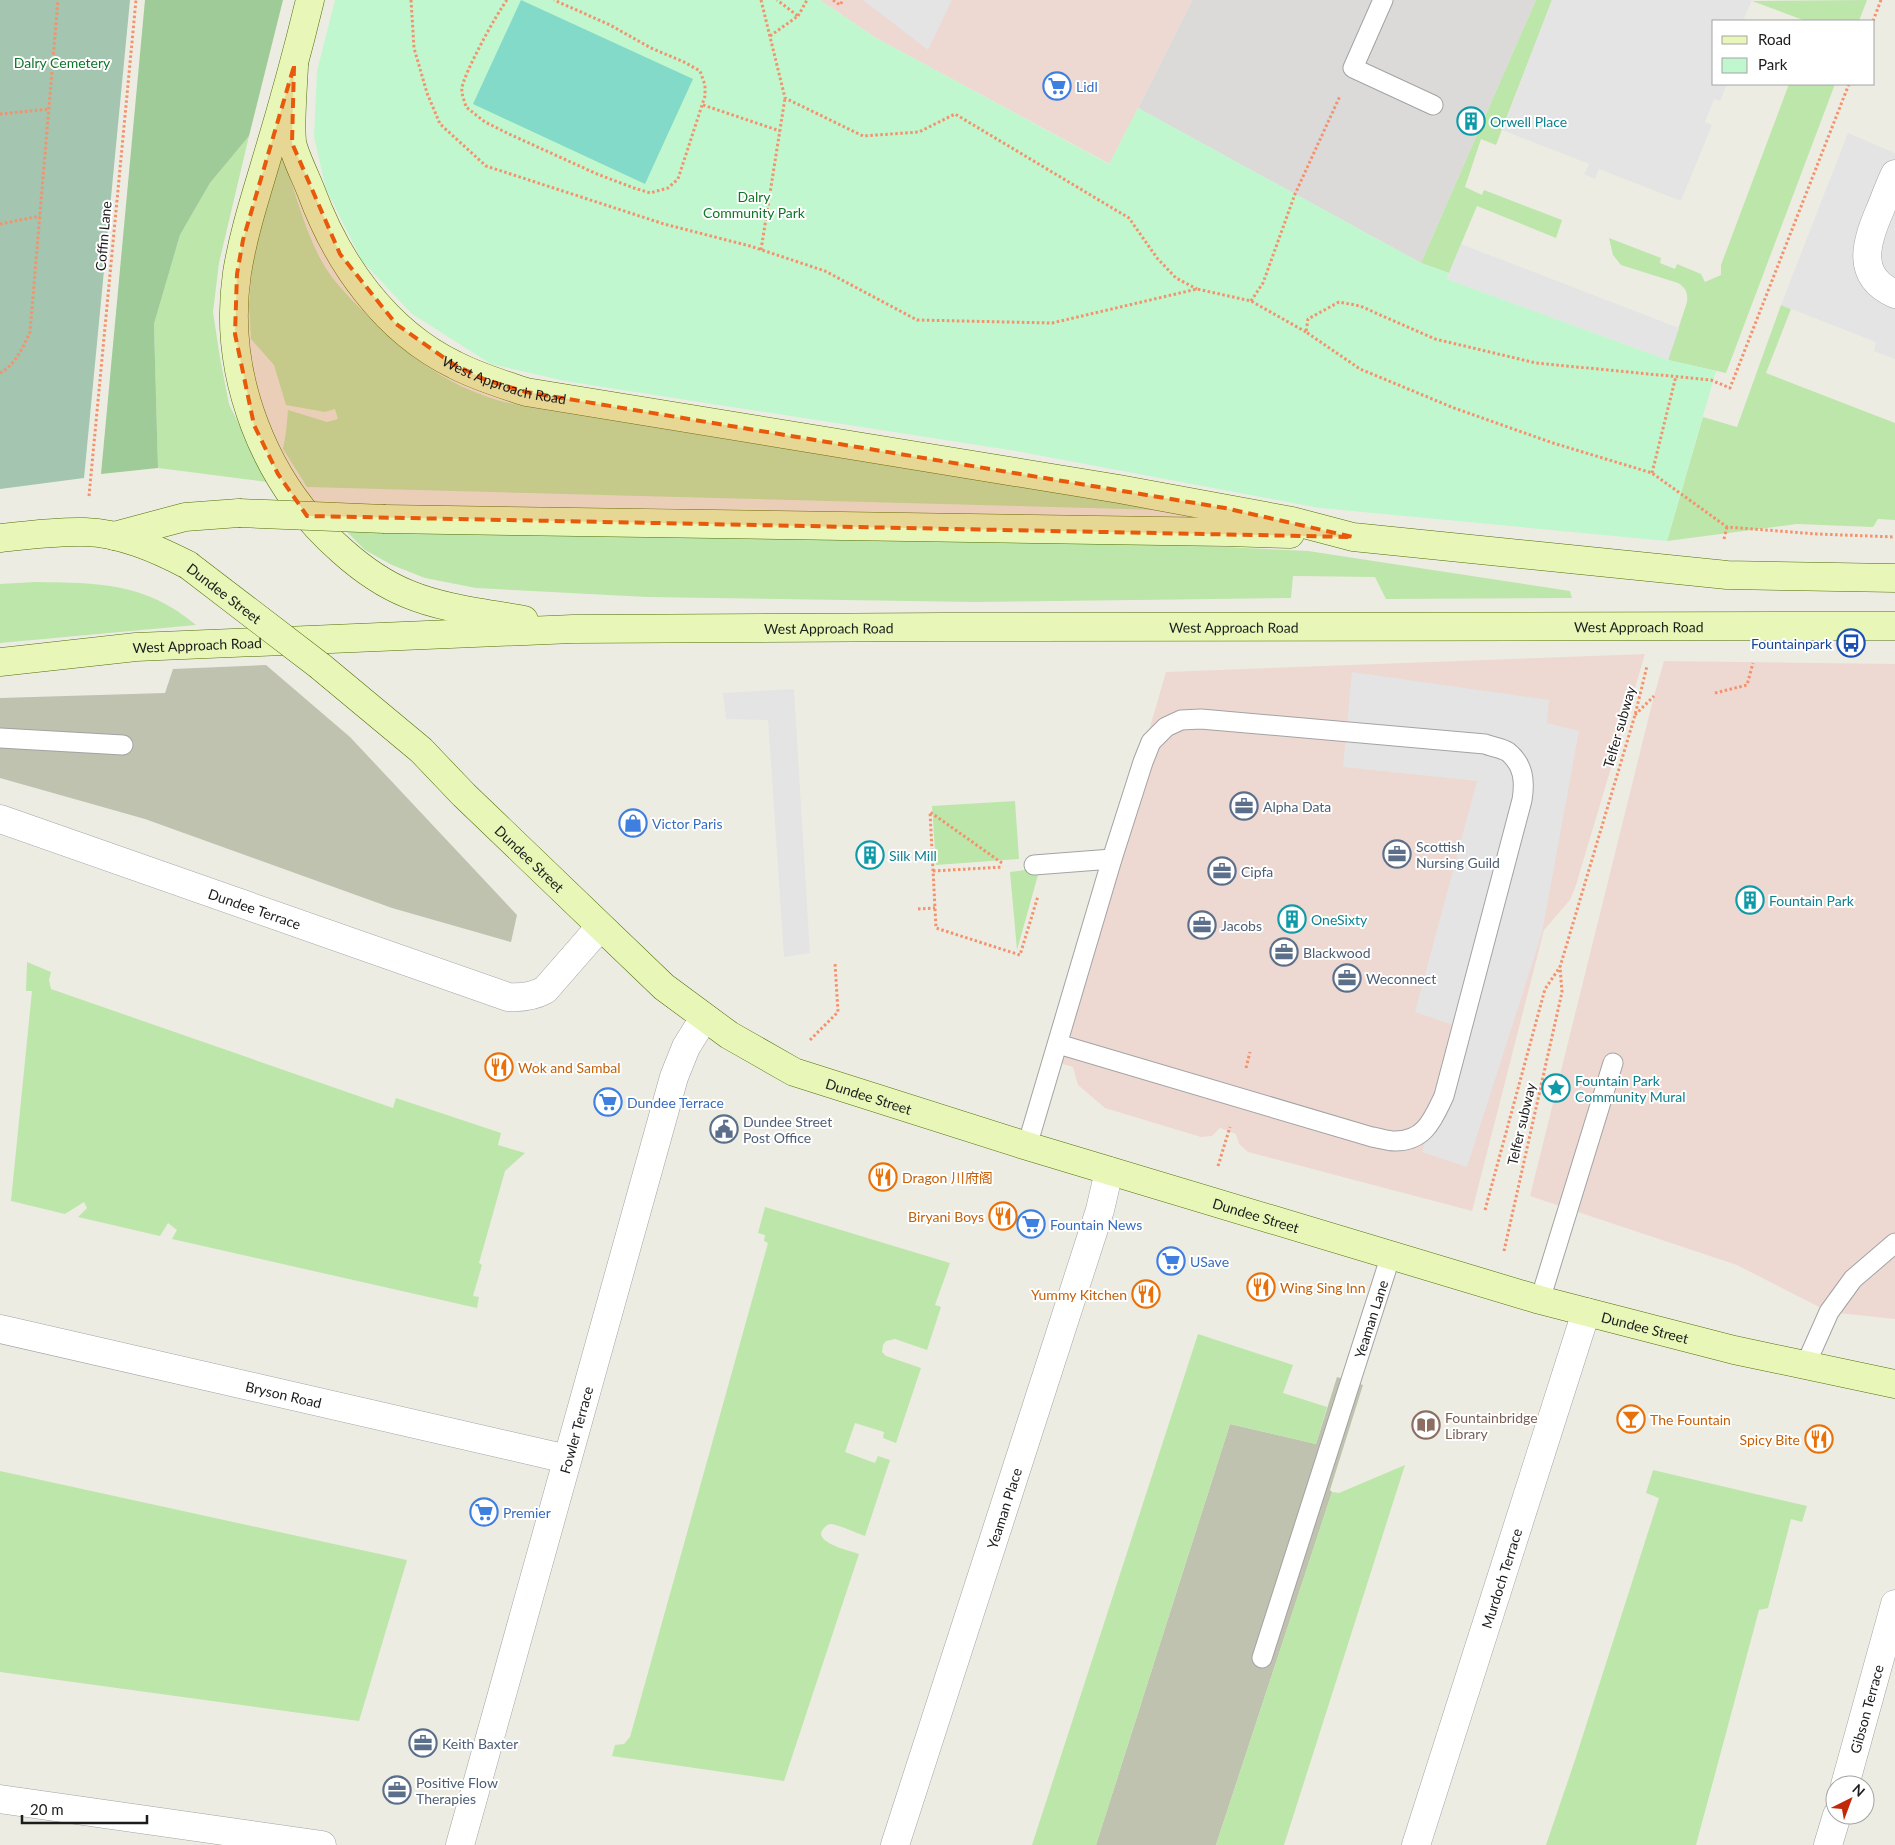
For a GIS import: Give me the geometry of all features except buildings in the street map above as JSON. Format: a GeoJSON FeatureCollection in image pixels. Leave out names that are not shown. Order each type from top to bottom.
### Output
{"type":"FeatureCollection","features":[{"type":"Feature","properties":{"kind":"street","name":"West Approach Road"},"geometry":{"type":"LineString","coordinates":[[310,0],[294,66],[243,240],[237,274],[234,308],[235,334],[245,396],[254,425],[278,474],[297,504],[326,537],[354,562],[382,581],[408,594],[438,604],[573,629]]}},
{"type":"Feature","properties":{"kind":"street","name":"West Approach Road"},"geometry":{"type":"LineString","coordinates":[[294,66],[292,143],[315,204],[340,254],[374,301],[396,324],[421,344],[453,364],[486,380],[526,392],[1216,506],[1292,521],[1354,537]]}},
{"type":"Feature","properties":{"kind":"street"},"geometry":{"type":"LineString","coordinates":[[1895,174],[1869,237],[1867,249],[1869,264],[1874,278],[1882,288],[1895,294]]}},
{"type":"Feature","properties":{"kind":"street","name":"West Approach Road"},"geometry":{"type":"LineString","coordinates":[[114,536],[184,517],[239,513],[385,519],[1226,532],[1354,537],[1728,575],[1895,578]]}},
{"type":"Feature","properties":{"kind":"street","name":"Dundee Street"},"geometry":{"type":"LineString","coordinates":[[0,538],[86,532],[114,536],[158,550],[188,565],[320,666],[421,750],[600,927],[664,987],[704,1018],[794,1072],[1109,1171],[1540,1300],[1724,1348],[1895,1384]]}},
{"type":"Feature","properties":{"kind":"street","name":"West Approach Road"},"geometry":{"type":"LineString","coordinates":[[0,662],[136,647],[573,629],[954,626],[1895,626]]}},
{"type":"Feature","properties":{"kind":"street","name":"Dundee Terrace"},"geometry":{"type":"LineString","coordinates":[[0,819],[508,996],[527,997],[536,995],[544,990],[600,927]]}},
{"type":"Feature","properties":{"kind":"street","name":"Fowler Terrace"},"geometry":{"type":"LineString","coordinates":[[460,1845],[674,1077],[686,1047],[704,1018]]}},
{"type":"Feature","properties":{"kind":"street","name":"Yeaman Place"},"geometry":{"type":"LineString","coordinates":[[895,1845],[1100,1210],[1109,1171]]}},
{"type":"Feature","properties":{"kind":"street","name":"Murdoch Terrace"},"geometry":{"type":"LineString","coordinates":[[1416,1845],[1586,1312]]}},
{"type":"Feature","properties":{"kind":"street","name":"Bryson Road"},"geometry":{"type":"LineString","coordinates":[[0,1329],[567,1459]]}},
{"type":"Feature","properties":{"kind":"street","name":"Gibson Terrace"},"geometry":{"type":"LineString","coordinates":[[1848,1775],[1891,1637],[1895,1604]]}},
{"type":"Feature","properties":{"kind":"street"},"geometry":{"type":"LineString","coordinates":[[0,1799],[322,1845]]}},
{"type":"Feature","properties":{"kind":"street"},"geometry":{"type":"LineString","coordinates":[[1828,1845],[1834,1825]]}},
{"type":"Feature","properties":{"kind":"lane"},"geometry":{"type":"LineString","coordinates":[[1383,0],[1353,68],[1433,105]]}},
{"type":"Feature","properties":{"kind":"lane"},"geometry":{"type":"LineString","coordinates":[[1028,1146],[1112,859],[1143,762],[1152,742],[1166,727],[1181,720],[1201,718],[1485,744],[1508,752],[1521,768],[1525,782],[1519,810],[1444,1096],[1426,1129],[1416,1136],[1396,1141],[1372,1137],[1058,1044]]}},
{"type":"Feature","properties":{"kind":"lane"},"geometry":{"type":"LineString","coordinates":[[0,738],[123,745]]}},
{"type":"Feature","properties":{"kind":"lane"},"geometry":{"type":"LineString","coordinates":[[1041,864],[1112,859]]}},
{"type":"Feature","properties":{"kind":"lane"},"geometry":{"type":"LineString","coordinates":[[1540,1300],[1613,1063]]}},
{"type":"Feature","properties":{"kind":"lane"},"geometry":{"type":"LineString","coordinates":[[1805,1366],[1829,1312],[1853,1279],[1895,1243]]}},
{"type":"Feature","properties":{"kind":"lane","name":"Yeaman Lane"},"geometry":{"type":"LineString","coordinates":[[1262,1658],[1391,1255]]}},
{"type":"Feature","properties":{"kind":"path"},"geometry":{"type":"LineString","coordinates":[[0,373],[6,370],[20,353],[30,332],[58,0]]}},
{"type":"Feature","properties":{"kind":"path","name":"Coffin Lane"},"geometry":{"type":"LineString","coordinates":[[91,474],[136,0]]}},
{"type":"Feature","properties":{"kind":"path"},"geometry":{"type":"LineString","coordinates":[[412,0],[414,48],[427,93],[440,124],[486,166],[664,224],[761,250],[825,270],[917,320],[1052,323],[1197,289]]}},
{"type":"Feature","properties":{"kind":"path"},"geometry":{"type":"LineString","coordinates":[[508,0],[499,10],[468,71],[462,89],[466,108],[485,122],[597,174],[650,193],[668,188],[678,180],[703,104],[705,85],[700,71],[651,48],[610,25],[554,0]]}},
{"type":"Feature","properties":{"kind":"path"},"geometry":{"type":"LineString","coordinates":[[761,0],[785,98],[761,250]]}},
{"type":"Feature","properties":{"kind":"path"},"geometry":{"type":"LineString","coordinates":[[776,0],[798,16]]}},
{"type":"Feature","properties":{"kind":"path"},"geometry":{"type":"LineString","coordinates":[[770,36],[798,16],[807,0]]}},
{"type":"Feature","properties":{"kind":"path"},"geometry":{"type":"LineString","coordinates":[[833,0],[840,5],[843,0]]}},
{"type":"Feature","properties":{"kind":"path"},"geometry":{"type":"LineString","coordinates":[[1873,20],[1881,0]]}},
{"type":"Feature","properties":{"kind":"path"},"geometry":{"type":"LineString","coordinates":[[1251,301],[1263,283],[1295,194],[1353,68]]}},
{"type":"Feature","properties":{"kind":"path"},"geometry":{"type":"LineString","coordinates":[[1306,332],[1308,319],[1340,302],[1360,306],[1435,339],[1536,363],[1711,380],[1730,388],[1849,85]]}},
{"type":"Feature","properties":{"kind":"path"},"geometry":{"type":"LineString","coordinates":[[785,98],[863,136],[919,132],[955,114],[1129,218],[1157,258],[1176,278],[1197,289],[1251,301],[1306,332],[1360,369],[1454,408],[1552,443],[1652,473],[1727,527],[1817,534],[1895,537]]}},
{"type":"Feature","properties":{"kind":"path"},"geometry":{"type":"LineString","coordinates":[[703,104],[780,131]]}},
{"type":"Feature","properties":{"kind":"path"},"geometry":{"type":"LineString","coordinates":[[0,114],[49,109]]}},
{"type":"Feature","properties":{"kind":"path"},"geometry":{"type":"LineString","coordinates":[[0,224],[40,216]]}},
{"type":"Feature","properties":{"kind":"path"},"geometry":{"type":"LineString","coordinates":[[1652,473],[1676,376]]}},
{"type":"Feature","properties":{"kind":"path"},"geometry":{"type":"LineString","coordinates":[[1715,693],[1748,685],[1754,660]]}},
{"type":"Feature","properties":{"kind":"path","name":"Telfer subway"},"geometry":{"type":"LineString","coordinates":[[1485,1210],[1545,989],[1560,967],[1635,715],[1647,666]]}},
{"type":"Feature","properties":{"kind":"path"},"geometry":{"type":"LineString","coordinates":[[1635,715],[1654,696]]}},
{"type":"Feature","properties":{"kind":"path"},"geometry":{"type":"LineString","coordinates":[[933,871],[1008,867],[930,812],[933,871],[936,928],[1020,955],[1041,864]]}},
{"type":"Feature","properties":{"kind":"path"},"geometry":{"type":"LineString","coordinates":[[918,909],[935,908]]}},
{"type":"Feature","properties":{"kind":"path"},"geometry":{"type":"LineString","coordinates":[[794,1072],[811,1039],[838,1012],[835,963]]}},
{"type":"Feature","properties":{"kind":"path","name":"Telfer subway"},"geometry":{"type":"LineString","coordinates":[[1497,1286],[1562,992],[1560,967]]}},
{"type":"Feature","properties":{"kind":"highlighted area"},"geometry":{"type":"Polygon","coordinates":[[[294,66],[292,143],[340,254],[396,324],[453,364],[486,380],[526,392],[1225,508],[1353,537],[307,516],[278,474],[254,425],[235,334],[237,274],[243,240],[294,66]]]}},
{"type":"Feature","properties":{"kind":"shaded area"},"geometry":{"type":"Polygon","coordinates":[[[521,0],[693,79],[645,184],[473,104],[521,0]]]}},
{"type":"Feature","properties":{"kind":"shaded area","name":"Lidl"},"geometry":{"type":"Polygon","coordinates":[[[820,0],[1192,0],[1110,164],[876,38],[820,0]]]}},
{"type":"Feature","properties":{"kind":"shaded area"},"geometry":{"type":"Polygon","coordinates":[[[863,0],[952,0],[928,50],[863,0]]]}},
{"type":"Feature","properties":{"kind":"shaded area"},"geometry":{"type":"Polygon","coordinates":[[[1192,0],[1536,0],[1421,263],[1138,108],[1192,0]]]}},
{"type":"Feature","properties":{"kind":"shaded area"},"geometry":{"type":"Polygon","coordinates":[[[1552,0],[1752,0],[1743,20],[1712,20],[1712,85],[1727,85],[1720,101],[1714,99],[1705,122],[1712,125],[1681,201],[1599,169],[1595,179],[1584,174],[1589,164],[1502,130],[1552,0]]]}},
{"type":"Feature","properties":{"kind":"shaded area"},"geometry":{"type":"Polygon","coordinates":[[[1848,133],[1895,153],[1895,359],[1874,351],[1876,342],[1781,305],[1848,133]]]}},
{"type":"Feature","properties":{"kind":"shaded area"},"geometry":{"type":"Polygon","coordinates":[[[1461,244],[1679,328],[1668,360],[1447,279],[1461,244]]]}},
{"type":"Feature","properties":{"kind":"shaded area"},"geometry":{"type":"Polygon","coordinates":[[[1645,654],[1576,885],[1570,900],[1544,930],[1472,1211],[1248,1152],[1239,1144],[1236,1134],[1220,1128],[1212,1136],[1201,1137],[1105,1108],[1078,1085],[1073,1067],[1053,1061],[1166,672],[1645,654]]]}},
{"type":"Feature","properties":{"kind":"shaded area","name":"Fountain Park"},"geometry":{"type":"Polygon","coordinates":[[[1664,661],[1895,664],[1895,1319],[1829,1312],[1737,1265],[1530,1196],[1664,661]]]}},
{"type":"Feature","properties":{"kind":"shaded area"},"geometry":{"type":"Polygon","coordinates":[[[266,665],[350,737],[517,915],[511,942],[392,908],[145,819],[0,778],[0,698],[165,693],[173,669],[266,665]]]}},
{"type":"Feature","properties":{"kind":"shaded area"},"geometry":{"type":"Polygon","coordinates":[[[1352,672],[1549,700],[1547,723],[1579,731],[1542,933],[1467,1167],[1422,1152],[1462,1028],[1415,1012],[1477,781],[1343,767],[1352,672]]]}},
{"type":"Feature","properties":{"kind":"shaded area"},"geometry":{"type":"Polygon","coordinates":[[[794,689],[810,953],[784,957],[768,720],[726,719],[723,693],[794,689]]]}},
{"type":"Feature","properties":{"kind":"shaded area"},"geometry":{"type":"Polygon","coordinates":[[[1337,1377],[1363,1385],[1330,1490],[1332,1492],[1216,1845],[1096,1845],[1230,1424],[1316,1444],[1337,1377]]]}},
{"type":"Feature","properties":{"kind":"green space","name":"Dalry Cemetery"},"geometry":{"type":"Polygon","coordinates":[[[0,0],[130,0],[84,478],[0,489],[0,0]]]}},
{"type":"Feature","properties":{"kind":"green space"},"geometry":{"type":"Polygon","coordinates":[[[145,0],[283,0],[249,136],[210,183],[180,235],[154,324],[158,468],[101,474],[145,0]]]}},
{"type":"Feature","properties":{"kind":"green space","name":"Dalry Community Park"},"geometry":{"type":"Polygon","coordinates":[[[335,0],[820,0],[876,38],[1109,164],[1138,108],[1421,263],[1449,273],[1447,279],[1668,360],[1716,371],[1667,541],[1320,508],[1016,451],[565,381],[491,364],[412,314],[362,261],[326,189],[314,137],[317,71],[335,0]]]}},
{"type":"Feature","properties":{"kind":"green space"},"geometry":{"type":"Polygon","coordinates":[[[1536,0],[1552,0],[1496,145],[1481,139],[1465,187],[1482,195],[1484,190],[1562,220],[1556,238],[1477,206],[1449,273],[1421,263],[1536,0]]]}},
{"type":"Feature","properties":{"kind":"green space"},"geometry":{"type":"Polygon","coordinates":[[[1867,0],[1859,20],[1803,20],[1752,1],[1867,0]]]}},
{"type":"Feature","properties":{"kind":"green space"},"geometry":{"type":"Polygon","coordinates":[[[1789,85],[1835,85],[1726,373],[1668,360],[1687,302],[1686,291],[1678,283],[1621,265],[1613,255],[1609,238],[1661,258],[1660,263],[1675,269],[1677,264],[1701,274],[1705,282],[1721,275],[1721,265],[1789,85]]]}},
{"type":"Feature","properties":{"kind":"green space"},"geometry":{"type":"Polygon","coordinates":[[[249,136],[219,263],[213,312],[229,404],[267,482],[158,468],[154,324],[180,235],[210,183],[249,136]]]}},
{"type":"Feature","properties":{"kind":"green space"},"geometry":{"type":"Polygon","coordinates":[[[279,150],[314,247],[333,279],[402,348],[434,371],[469,390],[496,400],[521,406],[1163,510],[307,487],[283,449],[288,410],[327,422],[338,419],[335,409],[325,412],[286,405],[274,365],[251,339],[249,305],[253,256],[279,150]]]}},
{"type":"Feature","properties":{"kind":"green space"},"geometry":{"type":"Polygon","coordinates":[[[1781,305],[1791,309],[1766,373],[1895,423],[1895,520],[1878,519],[1873,527],[1797,524],[1667,541],[1703,417],[1737,427],[1781,305]]]}},
{"type":"Feature","properties":{"kind":"green space"},"geometry":{"type":"Polygon","coordinates":[[[366,530],[1058,539],[1308,551],[1570,591],[1572,598],[1386,599],[1375,577],[1293,576],[1291,598],[975,602],[647,597],[476,588],[425,578],[392,565],[365,550],[347,532],[366,530]]]}},
{"type":"Feature","properties":{"kind":"green space"},"geometry":{"type":"Polygon","coordinates":[[[35,582],[100,585],[139,593],[158,600],[196,625],[0,643],[0,584],[35,582]]]}},
{"type":"Feature","properties":{"kind":"green space"},"geometry":{"type":"Polygon","coordinates":[[[1015,801],[1019,859],[936,865],[932,806],[1015,801]]]}},
{"type":"Feature","properties":{"kind":"green space"},"geometry":{"type":"Polygon","coordinates":[[[1040,868],[1017,950],[1010,872],[1040,868]]]}},
{"type":"Feature","properties":{"kind":"green space"},"geometry":{"type":"Polygon","coordinates":[[[27,962],[51,972],[49,980],[51,989],[393,1108],[396,1098],[501,1133],[498,1145],[525,1153],[505,1171],[479,1263],[482,1265],[473,1296],[479,1297],[477,1308],[172,1239],[177,1230],[168,1223],[160,1236],[78,1217],[87,1208],[84,1202],[65,1214],[11,1201],[32,991],[26,991],[27,962]]]}},
{"type":"Feature","properties":{"kind":"green space"},"geometry":{"type":"Polygon","coordinates":[[[765,1207],[950,1263],[935,1305],[941,1307],[927,1350],[895,1339],[886,1341],[883,1345],[882,1352],[886,1356],[921,1368],[896,1443],[883,1438],[884,1432],[855,1423],[845,1452],[875,1463],[878,1456],[890,1460],[865,1536],[831,1524],[824,1528],[821,1533],[822,1538],[827,1542],[859,1554],[784,1781],[612,1756],[615,1745],[624,1744],[630,1737],[768,1243],[764,1241],[765,1235],[758,1233],[765,1207]]]}},
{"type":"Feature","properties":{"kind":"green space"},"geometry":{"type":"Polygon","coordinates":[[[1198,1334],[1293,1365],[1283,1393],[1327,1407],[1316,1444],[1230,1424],[1096,1845],[1032,1845],[1198,1334]]]}},
{"type":"Feature","properties":{"kind":"green space"},"geometry":{"type":"Polygon","coordinates":[[[1405,1465],[1284,1845],[1216,1845],[1332,1492],[1339,1493],[1405,1465]]]}},
{"type":"Feature","properties":{"kind":"green space"},"geometry":{"type":"Polygon","coordinates":[[[1653,1470],[1807,1506],[1802,1522],[1791,1519],[1768,1608],[1759,1610],[1696,1845],[1546,1845],[1659,1498],[1646,1493],[1653,1470]]]}},
{"type":"Feature","properties":{"kind":"green space"},"geometry":{"type":"Polygon","coordinates":[[[0,1471],[407,1560],[359,1721],[0,1672],[0,1471]]]}},
{"type":"Feature","properties":{"kind":"place","name":"Lidl"},"geometry":{"type":"Point","coordinates":[1057,86]}},
{"type":"Feature","properties":{"kind":"place","name":"Orwell Place"},"geometry":{"type":"Point","coordinates":[1471,121]}},
{"type":"Feature","properties":{"kind":"place","name":"Fountainpark"},"geometry":{"type":"Point","coordinates":[1851,643]}},
{"type":"Feature","properties":{"kind":"place","name":"Alpha Data"},"geometry":{"type":"Point","coordinates":[1244,806]}},
{"type":"Feature","properties":{"kind":"place","name":"Victor Paris"},"geometry":{"type":"Point","coordinates":[633,823]}},
{"type":"Feature","properties":{"kind":"place","name":"Scottish Nursing Guild"},"geometry":{"type":"Point","coordinates":[1397,854]}},
{"type":"Feature","properties":{"kind":"place","name":"Silk Mill"},"geometry":{"type":"Point","coordinates":[870,855]}},
{"type":"Feature","properties":{"kind":"place","name":"Cipfa"},"geometry":{"type":"Point","coordinates":[1222,871]}},
{"type":"Feature","properties":{"kind":"place","name":"Fountain Park"},"geometry":{"type":"Point","coordinates":[1750,900]}},
{"type":"Feature","properties":{"kind":"place","name":"OneSixty"},"geometry":{"type":"Point","coordinates":[1292,919]}},
{"type":"Feature","properties":{"kind":"place","name":"Jacobs"},"geometry":{"type":"Point","coordinates":[1202,925]}},
{"type":"Feature","properties":{"kind":"place","name":"Blackwood"},"geometry":{"type":"Point","coordinates":[1284,952]}},
{"type":"Feature","properties":{"kind":"place","name":"Weconnect"},"geometry":{"type":"Point","coordinates":[1347,978]}},
{"type":"Feature","properties":{"kind":"place","name":"Wok and Sambal"},"geometry":{"type":"Point","coordinates":[499,1067]}},
{"type":"Feature","properties":{"kind":"place","name":"Fountain Park Community Mural"},"geometry":{"type":"Point","coordinates":[1556,1088]}},
{"type":"Feature","properties":{"kind":"place","name":"Dundee Terrace"},"geometry":{"type":"Point","coordinates":[608,1102]}},
{"type":"Feature","properties":{"kind":"place","name":"Dundee Street Post Office"},"geometry":{"type":"Point","coordinates":[724,1129]}},
{"type":"Feature","properties":{"kind":"place","name":"Dragon 川府阁"},"geometry":{"type":"Point","coordinates":[883,1177]}},
{"type":"Feature","properties":{"kind":"place","name":"Biryani Boys"},"geometry":{"type":"Point","coordinates":[1003,1216]}},
{"type":"Feature","properties":{"kind":"place","name":"Fountain News"},"geometry":{"type":"Point","coordinates":[1031,1224]}},
{"type":"Feature","properties":{"kind":"place","name":"USave"},"geometry":{"type":"Point","coordinates":[1171,1261]}},
{"type":"Feature","properties":{"kind":"place","name":"Wing Sing Inn"},"geometry":{"type":"Point","coordinates":[1261,1287]}},
{"type":"Feature","properties":{"kind":"place","name":"Yummy Kitchen"},"geometry":{"type":"Point","coordinates":[1146,1294]}},
{"type":"Feature","properties":{"kind":"place","name":"The Fountain"},"geometry":{"type":"Point","coordinates":[1631,1419]}},
{"type":"Feature","properties":{"kind":"place","name":"Fountainbridge Library"},"geometry":{"type":"Point","coordinates":[1426,1425]}},
{"type":"Feature","properties":{"kind":"place","name":"Spicy Bite"},"geometry":{"type":"Point","coordinates":[1819,1439]}},
{"type":"Feature","properties":{"kind":"place","name":"Premier"},"geometry":{"type":"Point","coordinates":[484,1512]}},
{"type":"Feature","properties":{"kind":"place","name":"Keith Baxter"},"geometry":{"type":"Point","coordinates":[423,1743]}},
{"type":"Feature","properties":{"kind":"place","name":"Positive Flow Therapies"},"geometry":{"type":"Point","coordinates":[397,1790]}}]}
